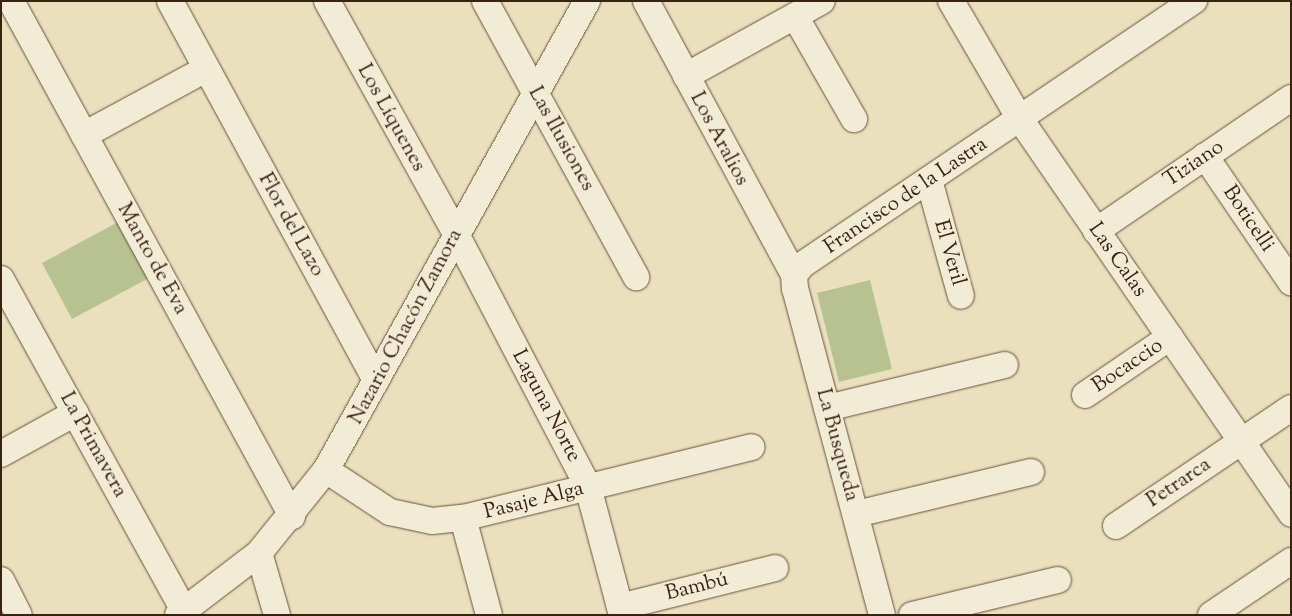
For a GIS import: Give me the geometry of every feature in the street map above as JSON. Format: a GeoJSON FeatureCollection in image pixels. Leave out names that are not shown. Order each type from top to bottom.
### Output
{"type":"FeatureCollection","features":[{"type":"Feature","properties":{"kind":"street","name":"Manto de Eva"},"geometry":{"type":"LineString","coordinates":[[11,1],[292,516]]}},
{"type":"Feature","properties":{"kind":"street","name":"Flor del Lazo"},"geometry":{"type":"LineString","coordinates":[[170,1],[376,381]]}},
{"type":"Feature","properties":{"kind":"street","name":"Los Líquenes"},"geometry":{"type":"LineString","coordinates":[[327,1],[456,234]]}},
{"type":"Feature","properties":{"kind":"street","name":"Las Ilusiones"},"geometry":{"type":"LineString","coordinates":[[485,1],[636,277]]}},
{"type":"Feature","properties":{"kind":"street","name":"Nazario Chacón Zamora"},"geometry":{"type":"LineString","coordinates":[[181,613],[259,553],[292,516],[326,470],[534,91],[587,1]]}},
{"type":"Feature","properties":{"kind":"street","name":"Los Aralios"},"geometry":{"type":"LineString","coordinates":[[646,1],[794,275]]}},
{"type":"Feature","properties":{"kind":"street"},"geometry":{"type":"LineString","coordinates":[[686,76],[822,1]]}},
{"type":"Feature","properties":{"kind":"street","name":"Las Calas"},"geometry":{"type":"LineString","coordinates":[[951,1],[1020,119],[1291,514]]}},
{"type":"Feature","properties":{"kind":"street","name":"Francisco de la Lastra"},"geometry":{"type":"LineString","coordinates":[[794,275],[802,266],[1194,1]]}},
{"type":"Feature","properties":{"kind":"street"},"geometry":{"type":"LineString","coordinates":[[795,16],[854,119]]}},
{"type":"Feature","properties":{"kind":"street"},"geometry":{"type":"LineString","coordinates":[[84,135],[206,69]]}},
{"type":"Feature","properties":{"kind":"street","name":"Tiziano"},"geometry":{"type":"LineString","coordinates":[[1096,230],[1291,98]]}},
{"type":"Feature","properties":{"kind":"street","name":"Boticelli"},"geometry":{"type":"LineString","coordinates":[[1205,156],[1291,282]]}},
{"type":"Feature","properties":{"kind":"street","name":"El Veril"},"geometry":{"type":"LineString","coordinates":[[929,180],[961,296]]}},
{"type":"Feature","properties":{"kind":"street","name":"Laguna Norte"},"geometry":{"type":"LineString","coordinates":[[456,234],[588,487],[621,611]]}},
{"type":"Feature","properties":{"kind":"street","name":"La Busqueda"},"geometry":{"type":"LineString","coordinates":[[794,275],[882,615]]}},
{"type":"Feature","properties":{"kind":"street","name":"La Primavera"},"geometry":{"type":"LineString","coordinates":[[1,279],[76,413],[181,613]]}},
{"type":"Feature","properties":{"kind":"street","name":"Bocaccio"},"geometry":{"type":"LineString","coordinates":[[1086,395],[1170,337]]}},
{"type":"Feature","properties":{"kind":"street"},"geometry":{"type":"LineString","coordinates":[[827,408],[1005,365]]}},
{"type":"Feature","properties":{"kind":"street","name":"Petrarca"},"geometry":{"type":"LineString","coordinates":[[1116,526],[1291,408]]}},
{"type":"Feature","properties":{"kind":"street"},"geometry":{"type":"LineString","coordinates":[[1,454],[76,413]]}},
{"type":"Feature","properties":{"kind":"street","name":"Pasaje Alga"},"geometry":{"type":"LineString","coordinates":[[326,470],[403,517],[432,521],[463,518],[751,447]]}},
{"type":"Feature","properties":{"kind":"street"},"geometry":{"type":"LineString","coordinates":[[856,514],[1031,472]]}},
{"type":"Feature","properties":{"kind":"street"},"geometry":{"type":"LineString","coordinates":[[463,518],[489,615]]}},
{"type":"Feature","properties":{"kind":"street"},"geometry":{"type":"LineString","coordinates":[[259,553],[277,615]]}},
{"type":"Feature","properties":{"kind":"street"},"geometry":{"type":"LineString","coordinates":[[1210,615],[1291,561]]}},
{"type":"Feature","properties":{"kind":"street","name":"Bambú"},"geometry":{"type":"LineString","coordinates":[[621,611],[775,568]]}},
{"type":"Feature","properties":{"kind":"street"},"geometry":{"type":"LineString","coordinates":[[1,580],[19,615]]}},
{"type":"Feature","properties":{"kind":"street"},"geometry":{"type":"LineString","coordinates":[[912,615],[1058,580]]}},
{"type":"Feature","properties":{"kind":"green space"},"geometry":{"type":"Polygon","coordinates":[[[118,222],[149,278],[72,319],[42,263],[118,222]]]}},
{"type":"Feature","properties":{"kind":"green space"},"geometry":{"type":"Polygon","coordinates":[[[870,280],[892,369],[839,382],[817,293],[870,280]]]}}]}
